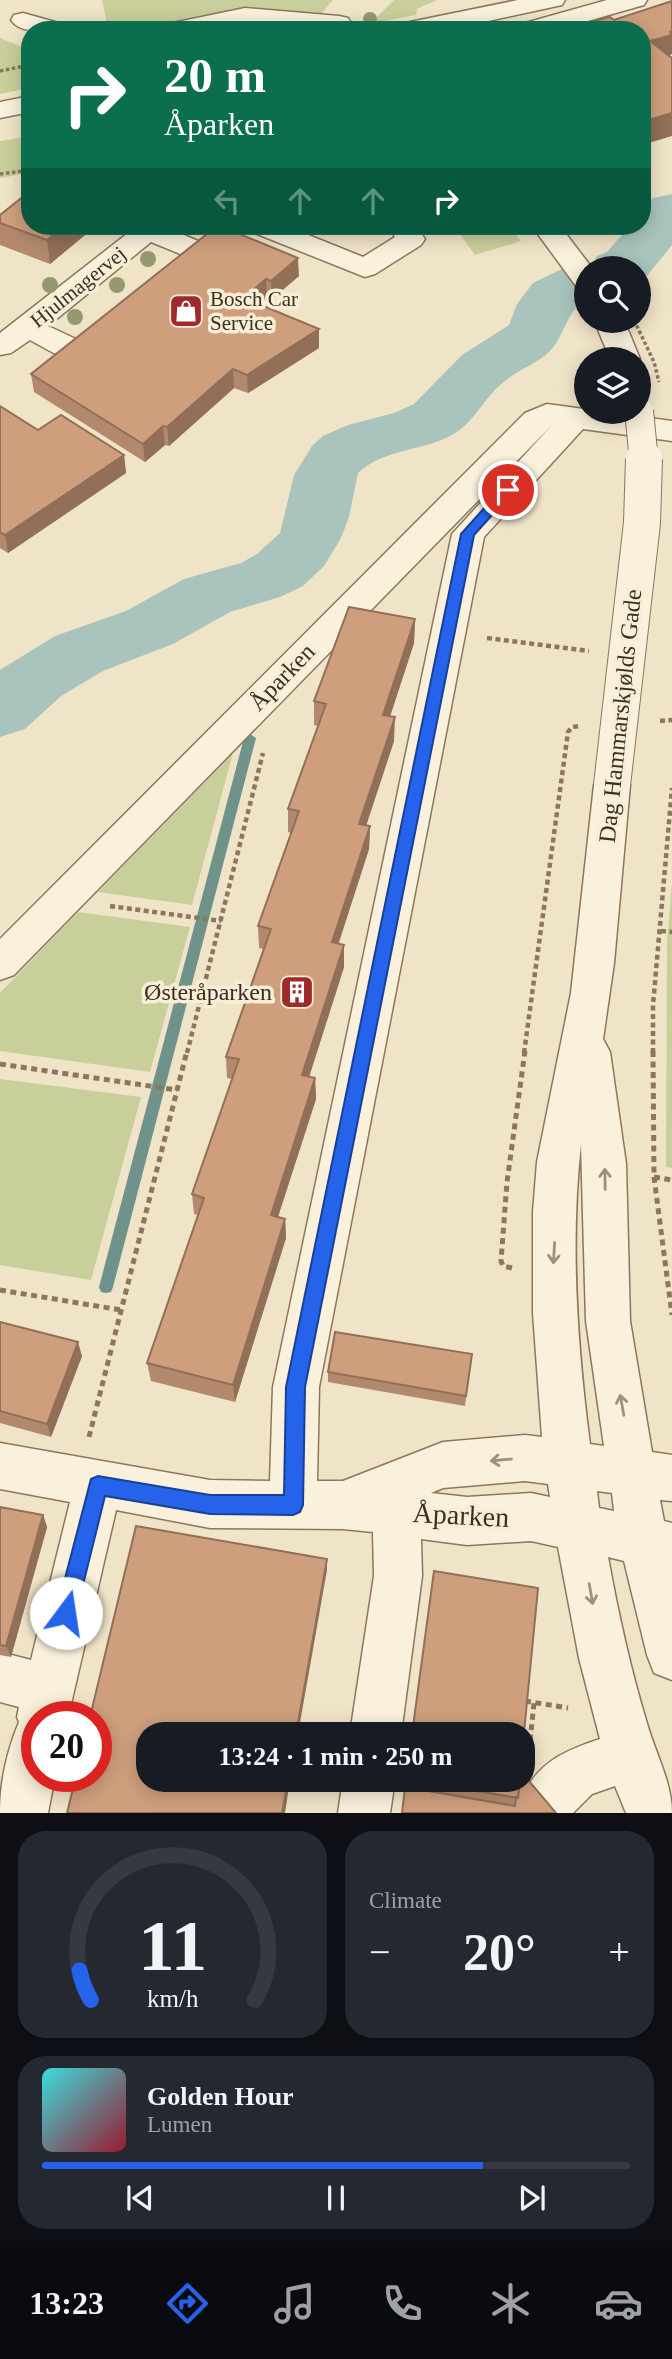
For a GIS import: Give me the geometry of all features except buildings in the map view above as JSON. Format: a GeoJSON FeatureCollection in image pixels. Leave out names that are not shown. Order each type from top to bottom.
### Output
{"type":"FeatureCollection","features":[{"type":"Feature","properties":{"kind":"street"},"geometry":{"type":"LineString","coordinates":[[454,21],[553,0]]}},
{"type":"Feature","properties":{"kind":"street"},"geometry":{"type":"LineString","coordinates":[[559,21],[635,0]]}},
{"type":"Feature","properties":{"kind":"street"},"geometry":{"type":"LineString","coordinates":[[216,21],[246,15],[342,20]]}},
{"type":"Feature","properties":{"kind":"street"},"geometry":{"type":"LineString","coordinates":[[0,110],[21,106]]}},
{"type":"Feature","properties":{"kind":"street"},"geometry":{"type":"LineString","coordinates":[[0,126],[21,122]]}},
{"type":"Feature","properties":{"kind":"street","name":"Hjulmagervej"},"geometry":{"type":"LineString","coordinates":[[0,346],[28,328],[143,235]]}},
{"type":"Feature","properties":{"kind":"street"},"geometry":{"type":"LineString","coordinates":[[166,235],[205,254]]}},
{"type":"Feature","properties":{"kind":"street"},"geometry":{"type":"LineString","coordinates":[[284,235],[365,268],[411,239],[408,235]]}},
{"type":"Feature","properties":{"kind":"street"},"geometry":{"type":"LineString","coordinates":[[553,235],[574,264]]}},
{"type":"Feature","properties":{"kind":"street"},"geometry":{"type":"LineString","coordinates":[[28,328],[82,354]]}},
{"type":"Feature","properties":{"kind":"street","name":"Åparken"},"geometry":{"type":"LineString","coordinates":[[0,964],[536,419],[547,414],[574,419]]}},
{"type":"Feature","properties":{"kind":"street"},"geometry":{"type":"LineString","coordinates":[[293,1505],[296,1387],[468,534],[574,420]]}},
{"type":"Feature","properties":{"kind":"street","name":"Åparken"},"geometry":{"type":"LineString","coordinates":[[615,424],[672,431]]}},
{"type":"Feature","properties":{"kind":"street","name":"Dag Hammarskjølds Gade"},"geometry":{"type":"LineString","coordinates":[[640,424],[644,456],[642,523],[586,1020],[558,1160],[553,1272],[558,1368],[569,1464],[602,1655],[631,1755],[652,1813]]}},
{"type":"Feature","properties":{"kind":"street","name":"Dag Hammarskjølds Gade"},"geometry":{"type":"LineString","coordinates":[[586,1020],[605,1164],[608,1321],[653,1475],[658,1544],[672,1655]]}},
{"type":"Feature","properties":{"kind":"street","name":"Åparken"},"geometry":{"type":"LineString","coordinates":[[344,1505],[443,1465],[525,1458],[569,1464]]}},
{"type":"Feature","properties":{"kind":"street"},"geometry":{"type":"LineString","coordinates":[[569,1464],[653,1475]]}},
{"type":"Feature","properties":{"kind":"street","name":"Åparken"},"geometry":{"type":"LineString","coordinates":[[0,1466],[210,1504],[344,1505],[467,1521],[531,1517],[579,1527]]}},
{"type":"Feature","properties":{"kind":"street"},"geometry":{"type":"LineString","coordinates":[[44,1701],[88,1484]]}},
{"type":"Feature","properties":{"kind":"street"},"geometry":{"type":"LineString","coordinates":[[377,1722],[398,1576],[396,1512]]}},
{"type":"Feature","properties":{"kind":"street"},"geometry":{"type":"LineString","coordinates":[[579,1527],[658,1544]]}},
{"type":"Feature","properties":{"kind":"street"},"geometry":{"type":"LineString","coordinates":[[0,1677],[41,1701]]}},
{"type":"Feature","properties":{"kind":"street"},"geometry":{"type":"LineString","coordinates":[[545,1804],[576,1773],[631,1755]]}},
{"type":"Feature","properties":{"kind":"street"},"geometry":{"type":"LineString","coordinates":[[22,1813],[26,1792]]}},
{"type":"Feature","properties":{"kind":"street"},"geometry":{"type":"LineString","coordinates":[[364,1813],[367,1792]]}},
{"type":"Feature","properties":{"kind":"path"},"geometry":{"type":"LineString","coordinates":[[0,71],[21,67]]}},
{"type":"Feature","properties":{"kind":"path"},"geometry":{"type":"LineString","coordinates":[[0,174],[21,171]]}},
{"type":"Feature","properties":{"kind":"path"},"geometry":{"type":"LineString","coordinates":[[448,633],[590,651]]}},
{"type":"Feature","properties":{"kind":"path"},"geometry":{"type":"LineString","coordinates":[[88,1484],[121,1310],[283,676]]}},
{"type":"Feature","properties":{"kind":"path"},"geometry":{"type":"LineString","coordinates":[[660,721],[672,720]]}},
{"type":"Feature","properties":{"kind":"path"},"geometry":{"type":"LineString","coordinates":[[523,1269],[506,1267],[501,1261],[507,1182],[568,732],[572,727],[580,726]]}},
{"type":"Feature","properties":{"kind":"path"},"geometry":{"type":"LineString","coordinates":[[672,788],[653,1005],[654,1177],[672,1315]]}},
{"type":"Feature","properties":{"kind":"path"},"geometry":{"type":"LineString","coordinates":[[64,899],[219,921]]}},
{"type":"Feature","properties":{"kind":"path"},"geometry":{"type":"LineString","coordinates":[[661,931],[672,932]]}},
{"type":"Feature","properties":{"kind":"path"},"geometry":{"type":"LineString","coordinates":[[0,1064],[176,1090]]}},
{"type":"Feature","properties":{"kind":"path"},"geometry":{"type":"LineString","coordinates":[[654,1177],[672,1180]]}},
{"type":"Feature","properties":{"kind":"path"},"geometry":{"type":"LineString","coordinates":[[0,1290],[121,1310]]}},
{"type":"Feature","properties":{"kind":"path"},"geometry":{"type":"LineString","coordinates":[[525,1701],[568,1708]]}},
{"type":"Feature","properties":{"kind":"path"},"geometry":{"type":"LineString","coordinates":[[532,1722],[534,1703]]}},
{"type":"Feature","properties":{"kind":"green space"},"geometry":{"type":"Polygon","coordinates":[[[102,0],[333,0],[320,15],[242,9],[181,21],[106,21],[102,0]]]}},
{"type":"Feature","properties":{"kind":"green space"},"geometry":{"type":"Polygon","coordinates":[[[394,0],[437,0],[417,9],[416,15],[373,21],[394,0]]]}},
{"type":"Feature","properties":{"kind":"green space"},"geometry":{"type":"Polygon","coordinates":[[[0,38],[21,46],[21,90],[0,94],[0,38]]]}},
{"type":"Feature","properties":{"kind":"green space"},"geometry":{"type":"Polygon","coordinates":[[[21,138],[21,174],[0,178],[0,141],[21,138]]]}},
{"type":"Feature","properties":{"kind":"green space"},"geometry":{"type":"Polygon","coordinates":[[[461,235],[517,235],[521,241],[475,255],[461,235]]]}},
{"type":"Feature","properties":{"kind":"green space"},"geometry":{"type":"Polygon","coordinates":[[[233,753],[192,905],[98,892],[233,753]]]}},
{"type":"Feature","properties":{"kind":"green space"},"geometry":{"type":"Polygon","coordinates":[[[672,883],[672,1168],[666,1167],[667,942],[672,883]]]}},
{"type":"Feature","properties":{"kind":"green space"},"geometry":{"type":"Polygon","coordinates":[[[78,912],[190,927],[150,1072],[0,1051],[0,993],[78,912]]]}},
{"type":"Feature","properties":{"kind":"green space"},"geometry":{"type":"Polygon","coordinates":[[[0,1079],[141,1097],[91,1280],[0,1265],[0,1079]]]}},
{"type":"Feature","properties":{"kind":"waterway"},"geometry":{"type":"LineString","coordinates":[[634,256],[672,210]]}},
{"type":"Feature","properties":{"kind":"waterway"},"geometry":{"type":"LineString","coordinates":[[0,711],[24,688],[65,661],[94,647],[155,625],[207,595],[249,584],[273,575],[286,566],[297,556],[312,532],[325,475],[334,460],[356,444],[410,429],[435,418],[483,368],[531,337],[549,299],[574,284]]}},
{"type":"Feature","properties":{"kind":"waterway"},"geometry":{"type":"LineString","coordinates":[[106,1287],[250,738]]}},
{"type":"Feature","properties":{"kind":"place","name":"Bosch Car Service"},"geometry":{"type":"Point","coordinates":[186,311]}},
{"type":"Feature","properties":{"kind":"place","name":"Østeråparken"},"geometry":{"type":"Point","coordinates":[297,992]}},
{"type":"Feature","properties":{"kind":"route"},"geometry":{"type":"LineString","coordinates":[[66,1613],[98,1485],[210,1504],[293,1505],[296,1387],[468,534],[508,490]]}}]}
